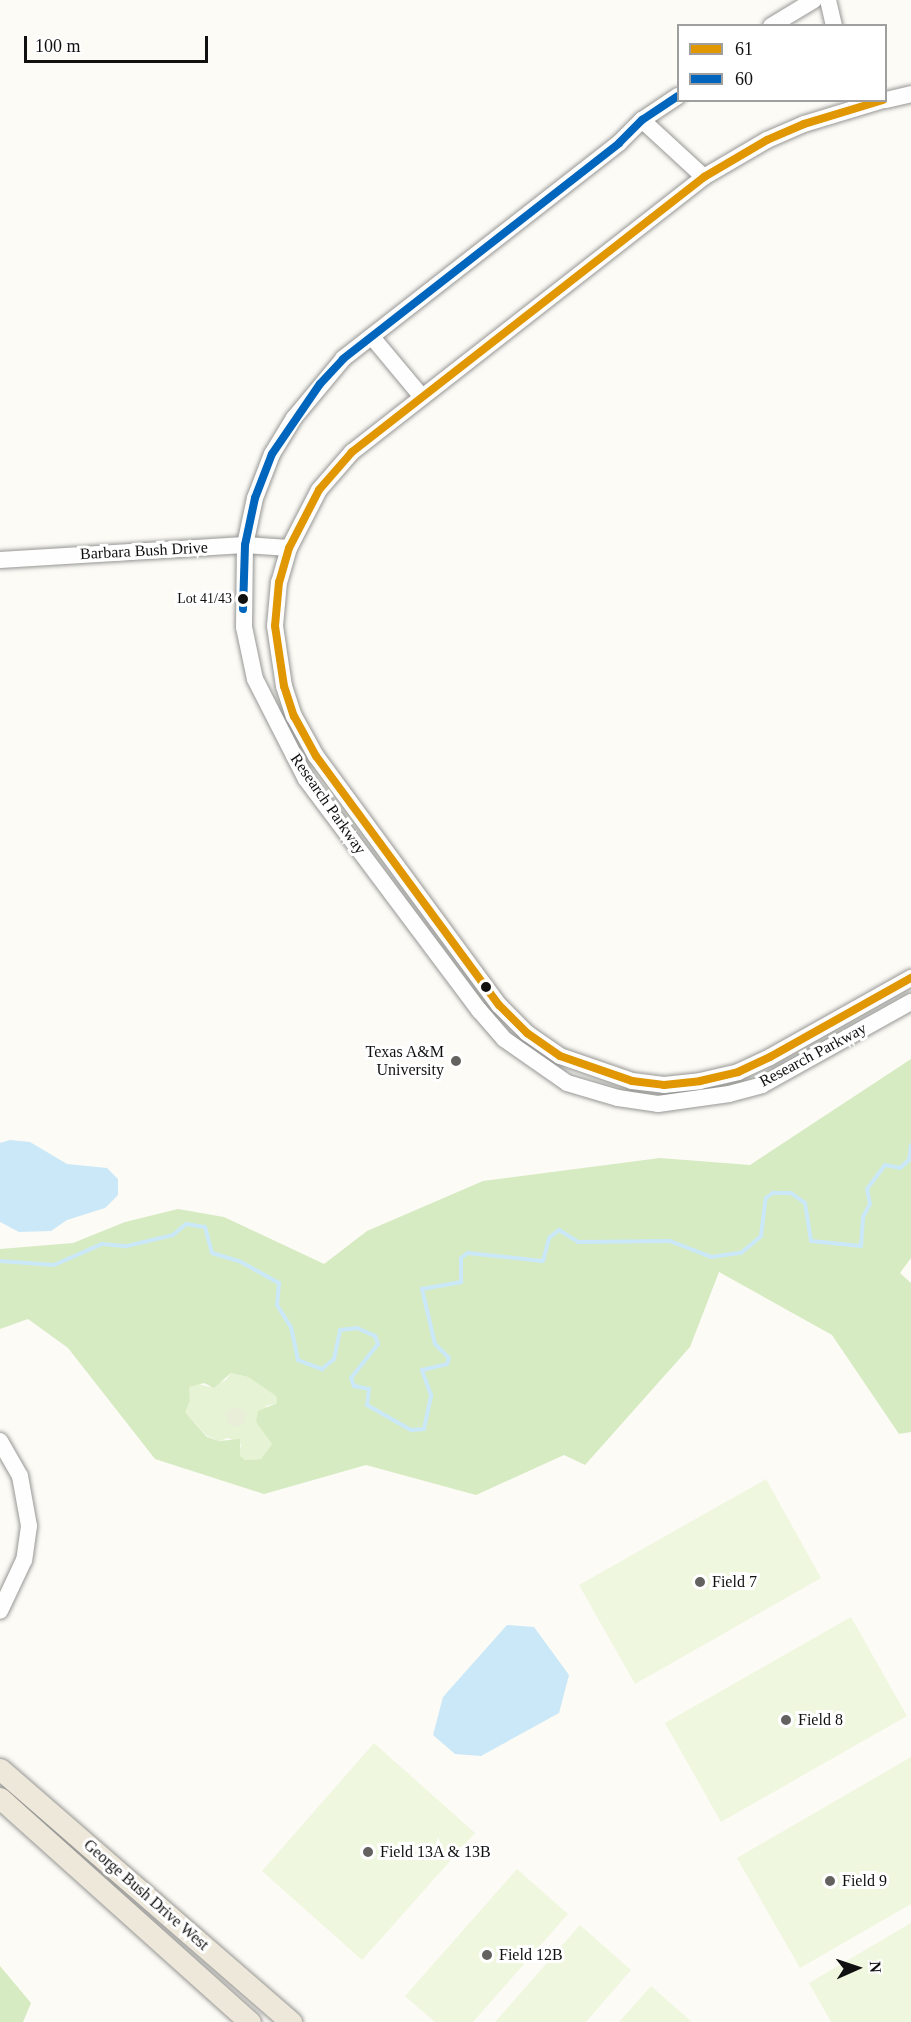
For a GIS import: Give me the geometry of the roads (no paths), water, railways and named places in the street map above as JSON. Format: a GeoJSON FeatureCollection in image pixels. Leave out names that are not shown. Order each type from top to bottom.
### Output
{"type":"FeatureCollection","features":[{"type":"Feature","properties":{"kind":"main road","name":"George Bush Drive West"},"geometry":{"type":"LineString","coordinates":[[0,1769],[291,2022]]}},
{"type":"Feature","properties":{"kind":"main road","name":"George Bush Drive West"},"geometry":{"type":"LineString","coordinates":[[0,1798],[250,2022]]}},
{"type":"Feature","properties":{"kind":"street"},"geometry":{"type":"LineString","coordinates":[[774,24],[814,0]]}},
{"type":"Feature","properties":{"kind":"street"},"geometry":{"type":"LineString","coordinates":[[828,0],[834,24]]}},
{"type":"Feature","properties":{"kind":"street","name":"Research Parkway"},"geometry":{"type":"LineString","coordinates":[[887,99],[911,94]]}},
{"type":"Feature","properties":{"kind":"street","name":"Research Parkway"},"geometry":{"type":"LineString","coordinates":[[677,97],[642,120],[619,143],[372,337],[320,384],[272,454],[255,498],[245,545],[244,627],[255,679],[275,725],[306,779],[504,1040],[534,1064],[567,1083],[618,1098],[657,1104],[700,1101],[762,1085],[911,1002]]}},
{"type":"Feature","properties":{"kind":"street","name":"Research Parkway"},"geometry":{"type":"LineString","coordinates":[[868,102],[853,104],[767,140],[704,177],[351,452],[319,490],[289,548],[279,582],[276,636],[279,666],[294,717],[316,756],[499,1005],[527,1033],[560,1056],[632,1081],[664,1085],[738,1072],[911,978]]}},
{"type":"Feature","properties":{"kind":"street"},"geometry":{"type":"LineString","coordinates":[[642,120],[704,177]]}},
{"type":"Feature","properties":{"kind":"street"},"geometry":{"type":"LineString","coordinates":[[372,337],[422,397]]}},
{"type":"Feature","properties":{"kind":"street","name":"Barbara Bush Drive"},"geometry":{"type":"LineString","coordinates":[[0,560],[245,545],[289,548]]}},
{"type":"Feature","properties":{"kind":"street"},"geometry":{"type":"LineString","coordinates":[[442,957],[457,947]]}},
{"type":"Feature","properties":{"kind":"street"},"geometry":{"type":"LineString","coordinates":[[0,1441],[20,1476],[29,1526],[24,1560],[0,1611]]}},
{"type":"Feature","properties":{"kind":"water"},"geometry":{"type":"Polygon","coordinates":[[[10,1140],[30,1142],[67,1164],[107,1168],[118,1179],[118,1195],[105,1208],[67,1220],[51,1231],[19,1232],[0,1222],[0,1143],[10,1140]]]}},
{"type":"Feature","properties":{"kind":"water"},"geometry":{"type":"Polygon","coordinates":[[[507,1625],[534,1627],[569,1675],[559,1713],[481,1756],[455,1754],[433,1735],[443,1697],[507,1625]]]}},
{"type":"Feature","properties":{"kind":"waterway"},"geometry":{"type":"LineString","coordinates":[[0,1261],[54,1265],[102,1244],[127,1246],[173,1235],[186,1224],[205,1227],[212,1253],[239,1261],[279,1283],[277,1305],[291,1327],[298,1360],[322,1369],[334,1359],[340,1330],[357,1328],[375,1336],[378,1344],[351,1378],[354,1386],[369,1389],[367,1405],[411,1430],[424,1429],[431,1395],[422,1370],[447,1364],[449,1358],[435,1344],[422,1289],[461,1282],[461,1258],[468,1253],[543,1261],[549,1238],[559,1230],[578,1242],[670,1241],[711,1257],[741,1253],[761,1236],[766,1198],[773,1193],[791,1193],[805,1203],[811,1241],[861,1246],[863,1217],[870,1204],[867,1189],[885,1165],[900,1168],[909,1160],[911,1145]]}},
{"type":"Feature","properties":{"kind":"place","name":"Lot 41/43"},"geometry":{"type":"Point","coordinates":[243,599]}},
{"type":"Feature","properties":{"kind":"place","name":"Texas A&M University"},"geometry":{"type":"Point","coordinates":[456,1061]}},
{"type":"Feature","properties":{"kind":"place","name":"Field 7"},"geometry":{"type":"Point","coordinates":[700,1582]}},
{"type":"Feature","properties":{"kind":"place","name":"Field 8"},"geometry":{"type":"Point","coordinates":[786,1720]}},
{"type":"Feature","properties":{"kind":"place","name":"Field 13A & 13B"},"geometry":{"type":"Point","coordinates":[368,1852]}},
{"type":"Feature","properties":{"kind":"place","name":"Field 9"},"geometry":{"type":"Point","coordinates":[830,1881]}},
{"type":"Feature","properties":{"kind":"place","name":"Field 12B"},"geometry":{"type":"Point","coordinates":[487,1955]}}]}
